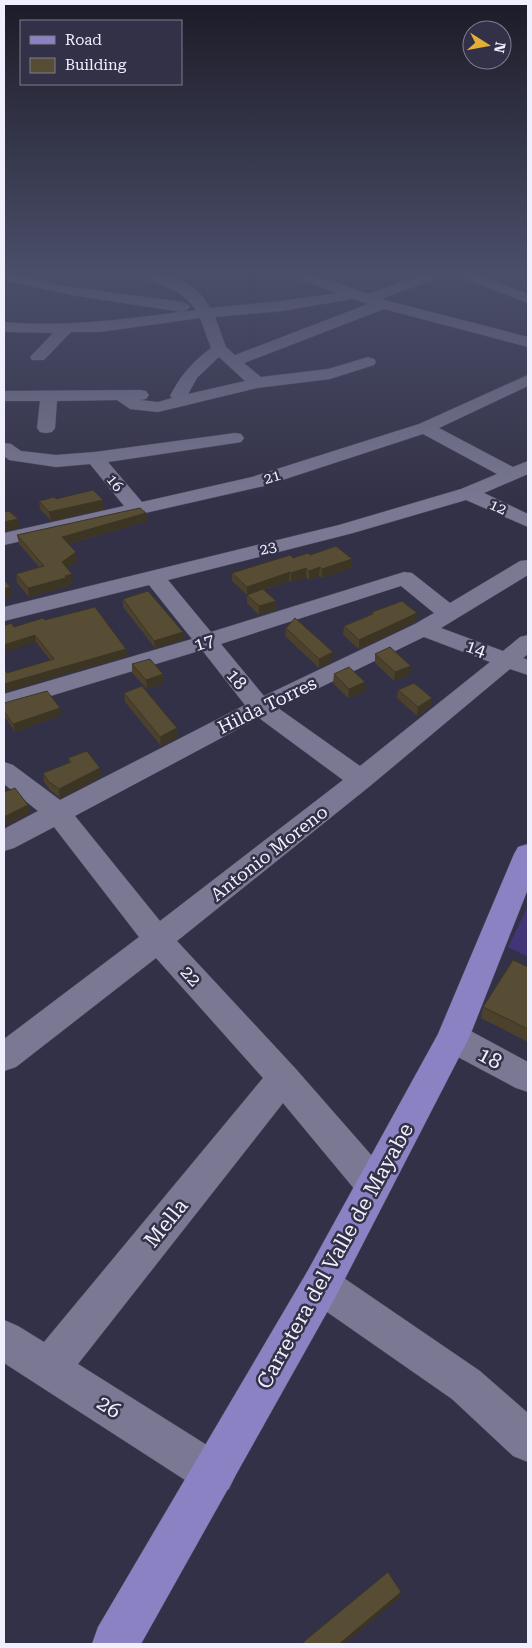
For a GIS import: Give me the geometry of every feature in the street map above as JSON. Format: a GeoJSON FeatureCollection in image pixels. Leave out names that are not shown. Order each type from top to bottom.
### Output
{"type":"FeatureCollection","features":[{"type":"Feature","properties":{"kind":"main road","name":"Carretera del Valle de Mayabe"},"geometry":{"type":"LineString","coordinates":[[115,1644],[321,1285],[452,1038],[528,854]]}},
{"type":"Feature","properties":{"kind":"street"},"geometry":{"type":"LineString","coordinates":[[38,357],[44,351]]}},
{"type":"Feature","properties":{"kind":"street"},"geometry":{"type":"LineString","coordinates":[[194,444],[181,424],[176,400],[184,381],[194,368],[218,351]]}},
{"type":"Feature","properties":{"kind":"street"},"geometry":{"type":"LineString","coordinates":[[220,351],[257,383]]}},
{"type":"Feature","properties":{"kind":"street"},"geometry":{"type":"LineString","coordinates":[[234,361],[258,351]]}},
{"type":"Feature","properties":{"kind":"street"},"geometry":{"type":"LineString","coordinates":[[4,396],[122,396],[136,406],[143,408],[158,407],[176,400],[257,383],[330,374],[368,362]]}},
{"type":"Feature","properties":{"kind":"street","name":"21"},"geometry":{"type":"LineString","coordinates":[[4,539],[257,482],[425,428],[528,380]]}},
{"type":"Feature","properties":{"kind":"street"},"geometry":{"type":"LineString","coordinates":[[46,428],[49,396]]}},
{"type":"Feature","properties":{"kind":"street"},"geometry":{"type":"LineString","coordinates":[[425,428],[520,471]]}},
{"type":"Feature","properties":{"kind":"street"},"geometry":{"type":"LineString","coordinates":[[4,448],[16,456],[56,461],[95,458],[235,438]]}},
{"type":"Feature","properties":{"kind":"street","name":"16"},"geometry":{"type":"LineString","coordinates":[[95,458],[136,508]]}},
{"type":"Feature","properties":{"kind":"street","name":"23"},"geometry":{"type":"LineString","coordinates":[[4,614],[346,529],[468,493],[520,471]]}},
{"type":"Feature","properties":{"kind":"street","name":"12"},"geometry":{"type":"LineString","coordinates":[[468,493],[528,521]]}},
{"type":"Feature","properties":{"kind":"street","name":"Hilda Torres"},"geometry":{"type":"LineString","coordinates":[[4,841],[260,707],[423,629],[528,566]]}},
{"type":"Feature","properties":{"kind":"street","name":"18"},"geometry":{"type":"LineString","coordinates":[[154,577],[205,642],[260,707],[361,780]]}},
{"type":"Feature","properties":{"kind":"street","name":"17"},"geometry":{"type":"LineString","coordinates":[[4,702],[205,642],[404,578],[449,613]]}},
{"type":"Feature","properties":{"kind":"street","name":"14"},"geometry":{"type":"LineString","coordinates":[[423,629],[517,664]]}},
{"type":"Feature","properties":{"kind":"street","name":"Antonio Moreno"},"geometry":{"type":"LineString","coordinates":[[4,1057],[159,941],[361,780],[517,664],[528,642]]}},
{"type":"Feature","properties":{"kind":"street","name":"22"},"geometry":{"type":"LineString","coordinates":[[9,780],[57,812],[159,941],[283,1078],[374,1185]]}},
{"type":"Feature","properties":{"kind":"street","name":"18"},"geometry":{"type":"LineString","coordinates":[[452,1038],[528,1078]]}},
{"type":"Feature","properties":{"kind":"street","name":"Mella"},"geometry":{"type":"LineString","coordinates":[[49,1368],[283,1078]]}},
{"type":"Feature","properties":{"kind":"street"},"geometry":{"type":"LineString","coordinates":[[321,1285],[466,1385],[528,1441]]}},
{"type":"Feature","properties":{"kind":"street","name":"26"},"geometry":{"type":"LineString","coordinates":[[4,1340],[214,1474]]}},
{"type":"Feature","properties":{"kind":"shaded area"},"geometry":{"type":"Polygon","coordinates":[[[528,906],[528,957],[508,947],[528,906]]]}},
{"type":"Feature","properties":{"kind":"building"},"geometry":{"type":"Polygon","coordinates":[[[93,490],[103,500],[49,512],[39,501],[54,497],[56,499],[93,490]]]}},
{"type":"Feature","properties":{"kind":"building"},"geometry":{"type":"Polygon","coordinates":[[[140,508],[146,513],[62,537],[76,552],[62,562],[72,574],[65,576],[66,578],[28,588],[16,574],[44,566],[17,535],[140,508]]]}},
{"type":"Feature","properties":{"kind":"building"},"geometry":{"type":"Polygon","coordinates":[[[9,511],[18,519],[4,522],[4,512],[9,511]]]}},
{"type":"Feature","properties":{"kind":"building"},"geometry":{"type":"Polygon","coordinates":[[[336,546],[352,559],[322,569],[320,567],[309,571],[306,568],[290,572],[247,587],[232,573],[290,555],[293,558],[308,553],[310,555],[336,546]]]}},
{"type":"Feature","properties":{"kind":"building"},"geometry":{"type":"Polygon","coordinates":[[[4,579],[10,587],[4,589],[4,579]]]}},
{"type":"Feature","properties":{"kind":"building"},"geometry":{"type":"Polygon","coordinates":[[[263,589],[276,601],[259,606],[247,595],[263,589]]]}},
{"type":"Feature","properties":{"kind":"building"},"geometry":{"type":"Polygon","coordinates":[[[148,591],[183,632],[154,641],[123,599],[148,591]]]}},
{"type":"Feature","properties":{"kind":"building"},"geometry":{"type":"Polygon","coordinates":[[[402,601],[417,613],[359,640],[344,626],[373,614],[372,612],[402,601]]]}},
{"type":"Feature","properties":{"kind":"building"},"geometry":{"type":"Polygon","coordinates":[[[95,607],[126,649],[4,684],[4,668],[7,673],[54,659],[35,635],[4,645],[4,626],[11,623],[14,627],[43,618],[45,620],[95,607]]]}},
{"type":"Feature","properties":{"kind":"building"},"geometry":{"type":"Polygon","coordinates":[[[295,618],[333,652],[319,659],[286,628],[295,618]]]}},
{"type":"Feature","properties":{"kind":"building"},"geometry":{"type":"Polygon","coordinates":[[[390,647],[411,666],[395,672],[375,654],[390,647]]]}},
{"type":"Feature","properties":{"kind":"building"},"geometry":{"type":"Polygon","coordinates":[[[150,659],[163,674],[146,680],[132,664],[150,659]]]}},
{"type":"Feature","properties":{"kind":"building"},"geometry":{"type":"Polygon","coordinates":[[[349,667],[365,682],[349,689],[334,674],[349,667]]]}},
{"type":"Feature","properties":{"kind":"building"},"geometry":{"type":"Polygon","coordinates":[[[414,683],[432,698],[418,707],[398,690],[414,683]]]}},
{"type":"Feature","properties":{"kind":"building"},"geometry":{"type":"Polygon","coordinates":[[[142,686],[177,728],[160,737],[124,693],[142,686]]]}},
{"type":"Feature","properties":{"kind":"building"},"geometry":{"type":"Polygon","coordinates":[[[47,691],[60,708],[13,724],[4,711],[4,703],[47,691]]]}},
{"type":"Feature","properties":{"kind":"building"},"geometry":{"type":"Polygon","coordinates":[[[87,751],[100,768],[59,789],[48,781],[43,773],[71,762],[68,758],[87,751]]]}},
{"type":"Feature","properties":{"kind":"building"},"geometry":{"type":"Polygon","coordinates":[[[15,788],[28,805],[4,817],[4,792],[15,788]]]}},
{"type":"Feature","properties":{"kind":"building"},"geometry":{"type":"Polygon","coordinates":[[[513,960],[528,967],[528,1029],[483,1007],[513,960]]]}},
{"type":"Feature","properties":{"kind":"building"},"geometry":{"type":"Polygon","coordinates":[[[388,1572],[401,1592],[339,1644],[301,1644],[388,1572]]]}}]}
